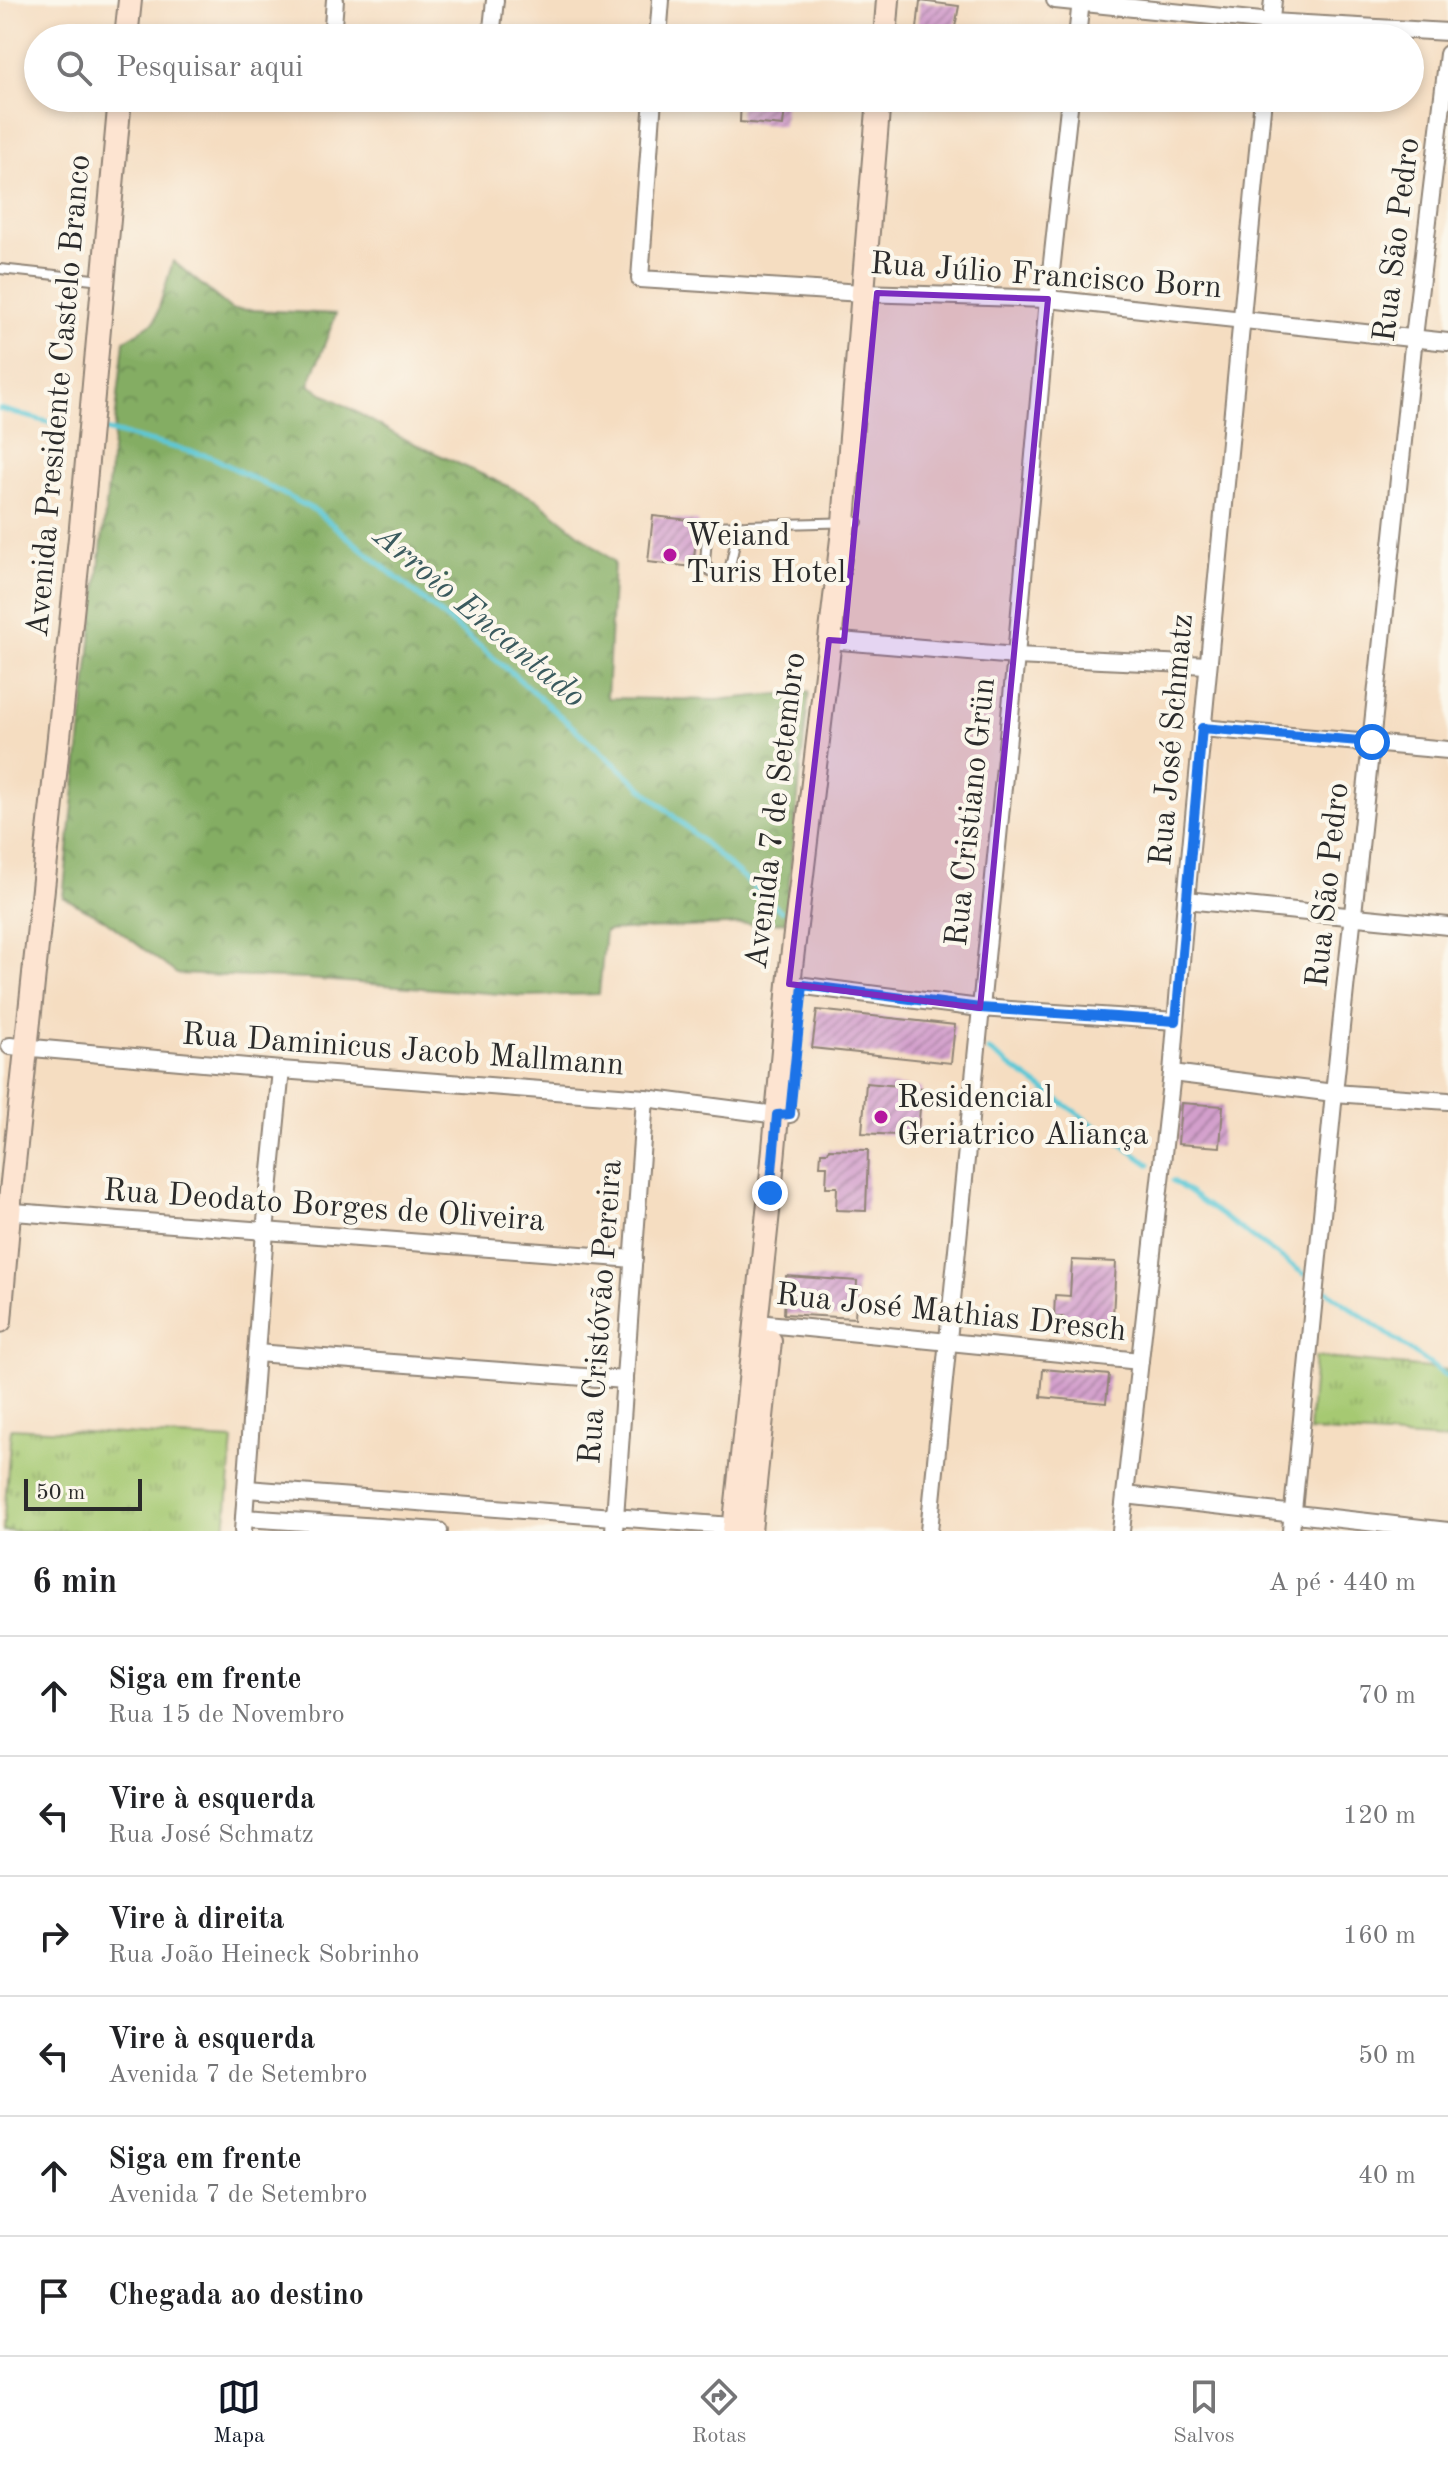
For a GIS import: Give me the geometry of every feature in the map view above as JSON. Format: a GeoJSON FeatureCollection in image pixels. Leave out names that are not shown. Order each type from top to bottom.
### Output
{"type":"FeatureCollection","features":[{"type":"Feature","properties":{"kind":"main road"},"geometry":{"type":"LineString","coordinates":[[113,24],[116,0]]}},
{"type":"Feature","properties":{"kind":"main road"},"geometry":{"type":"LineString","coordinates":[[127,24],[130,0]]}},
{"type":"Feature","properties":{"kind":"main road"},"geometry":{"type":"LineString","coordinates":[[886,24],[888,0]]}},
{"type":"Feature","properties":{"kind":"main road"},"geometry":{"type":"LineString","coordinates":[[899,24],[902,0]]}},
{"type":"Feature","properties":{"kind":"main road","name":"Avenida Presidente Castelo Branco"},"geometry":{"type":"LineString","coordinates":[[106,181],[107,112]]}},
{"type":"Feature","properties":{"kind":"main road","name":"Avenida Presidente Castelo Branco"},"geometry":{"type":"LineString","coordinates":[[0,1321],[4,1147],[80,538],[97,279],[106,181],[118,112]]}},
{"type":"Feature","properties":{"kind":"main road","name":"Avenida 7 de Setembro"},"geometry":{"type":"LineString","coordinates":[[881,112],[884,127]]}},
{"type":"Feature","properties":{"kind":"main road","name":"Avenida 7 de Setembro"},"geometry":{"type":"LineString","coordinates":[[742,1529],[796,984],[851,522],[884,127],[889,112]]}},
{"type":"Feature","properties":{"kind":"street"},"geometry":{"type":"LineString","coordinates":[[333,24],[335,0]]}},
{"type":"Feature","properties":{"kind":"street"},"geometry":{"type":"LineString","coordinates":[[492,24],[495,0]]}},
{"type":"Feature","properties":{"kind":"street"},"geometry":{"type":"LineString","coordinates":[[659,24],[661,0]]}},
{"type":"Feature","properties":{"kind":"street"},"geometry":{"type":"LineString","coordinates":[[1055,0],[1081,1],[1231,24]]}},
{"type":"Feature","properties":{"kind":"street"},"geometry":{"type":"LineString","coordinates":[[1271,24],[1273,0]]}},
{"type":"Feature","properties":{"kind":"street"},"geometry":{"type":"LineString","coordinates":[[1079,24],[1081,1]]}},
{"type":"Feature","properties":{"kind":"street"},"geometry":{"type":"LineString","coordinates":[[1424,32],[1448,32]]}},
{"type":"Feature","properties":{"kind":"street","name":"Rua São Pedro"},"geometry":{"type":"LineString","coordinates":[[1292,1522],[1414,337],[1448,54]]}},
{"type":"Feature","properties":{"kind":"street","name":"Rua Júlio Francisco Born"},"geometry":{"type":"LineString","coordinates":[[652,112],[640,279],[870,293],[1048,299],[1448,342]]}},
{"type":"Feature","properties":{"kind":"street","name":"Rua Cristiano Grün"},"geometry":{"type":"LineString","coordinates":[[929,1531],[945,1343],[1068,112]]}},
{"type":"Feature","properties":{"kind":"street","name":"Rua José Schmatz"},"geometry":{"type":"LineString","coordinates":[[1121,1531],[1172,1073],[1262,112]]}},
{"type":"Feature","properties":{"kind":"street"},"geometry":{"type":"LineString","coordinates":[[837,640],[1016,656],[1208,665]]}},
{"type":"Feature","properties":{"kind":"street"},"geometry":{"type":"LineString","coordinates":[[1202,728],[1448,750]]}},
{"type":"Feature","properties":{"kind":"street"},"geometry":{"type":"LineString","coordinates":[[1186,900],[1448,926]]}},
{"type":"Feature","properties":{"kind":"street"},"geometry":{"type":"LineString","coordinates":[[796,984],[980,1008],[1176,1021]]}},
{"type":"Feature","properties":{"kind":"street","name":"Rua Daminicus Jacob Mallmann"},"geometry":{"type":"LineString","coordinates":[[18,1047],[645,1098],[783,1115]]}},
{"type":"Feature","properties":{"kind":"street"},"geometry":{"type":"LineString","coordinates":[[281,1070],[265,1231],[244,1524],[439,1531]]}},
{"type":"Feature","properties":{"kind":"street"},"geometry":{"type":"LineString","coordinates":[[1172,1073],[1334,1093],[1448,1101]]}},
{"type":"Feature","properties":{"kind":"street","name":"Rua Cristóvão Pereira"},"geometry":{"type":"LineString","coordinates":[[615,1524],[645,1098]]}},
{"type":"Feature","properties":{"kind":"street","name":"Rua Deodato Borges de Oliveira"},"geometry":{"type":"LineString","coordinates":[[4,1211],[634,1259]]}},
{"type":"Feature","properties":{"kind":"street","name":"Rua José Mathias Dresch"},"geometry":{"type":"LineString","coordinates":[[764,1324],[1140,1361]]}},
{"type":"Feature","properties":{"kind":"street"},"geometry":{"type":"LineString","coordinates":[[256,1353],[625,1380]]}},
{"type":"Feature","properties":{"kind":"street"},"geometry":{"type":"LineString","coordinates":[[247,1489],[367,1497],[615,1524],[742,1529]]}},
{"type":"Feature","properties":{"kind":"street"},"geometry":{"type":"LineString","coordinates":[[1125,1495],[1292,1522],[1448,1531]]}},
{"type":"Feature","properties":{"kind":"street"},"geometry":{"type":"LineString","coordinates":[[364,1528],[367,1497]]}},
{"type":"Feature","properties":{"kind":"lane"},"geometry":{"type":"LineString","coordinates":[[0,269],[97,279]]}},
{"type":"Feature","properties":{"kind":"lane"},"geometry":{"type":"LineString","coordinates":[[747,525],[737,534],[729,571],[723,575],[710,571],[705,562],[708,526],[851,522]]}},
{"type":"Feature","properties":{"kind":"highlighted area"},"geometry":{"type":"Polygon","coordinates":[[[877,293],[1048,299],[980,1008],[789,984],[829,640],[844,641],[877,293]]]}},
{"type":"Feature","properties":{"kind":"green space"},"geometry":{"type":"Polygon","coordinates":[[[173,261],[231,309],[336,314],[309,385],[402,438],[536,499],[614,562],[607,698],[716,700],[809,691],[785,922],[605,931],[599,994],[526,996],[307,979],[177,974],[102,918],[63,897],[124,341],[155,321],[173,261]]]}},
{"type":"Feature","properties":{"kind":"green space"},"geometry":{"type":"Polygon","coordinates":[[[1315,1357],[1448,1370],[1448,1440],[1309,1431],[1315,1357]]]}},
{"type":"Feature","properties":{"kind":"green space"},"geometry":{"type":"Polygon","coordinates":[[[11,1428],[233,1440],[225,1531],[3,1531],[11,1428]]]}},
{"type":"Feature","properties":{"kind":"building"},"geometry":{"type":"Polygon","coordinates":[[[920,1],[959,6],[956,24],[918,24],[920,1]]]}},
{"type":"Feature","properties":{"kind":"building"},"geometry":{"type":"Polygon","coordinates":[[[740,112],[784,112],[783,126],[740,122],[740,112]]]}},
{"type":"Feature","properties":{"kind":"building"},"geometry":{"type":"Polygon","coordinates":[[[653,516],[698,521],[693,567],[648,562],[653,516]]]}},
{"type":"Feature","properties":{"kind":"building"},"geometry":{"type":"Polygon","coordinates":[[[817,1010],[955,1025],[951,1063],[812,1048],[817,1010]]]}},
{"type":"Feature","properties":{"kind":"building","name":"Residencial Geriatrico Aliança"},"geometry":{"type":"Polygon","coordinates":[[[866,1083],[922,1088],[917,1141],[897,1139],[897,1135],[862,1133],[866,1083]]]}},
{"type":"Feature","properties":{"kind":"building"},"geometry":{"type":"Polygon","coordinates":[[[1181,1103],[1223,1106],[1220,1147],[1178,1144],[1181,1103]]]}},
{"type":"Feature","properties":{"kind":"building"},"geometry":{"type":"Polygon","coordinates":[[[829,1149],[868,1150],[866,1211],[836,1210],[837,1187],[826,1187],[827,1166],[820,1166],[821,1152],[828,1152],[829,1149]]]}},
{"type":"Feature","properties":{"kind":"building"},"geometry":{"type":"Polygon","coordinates":[[[1072,1260],[1116,1262],[1112,1335],[1062,1330],[1063,1317],[1054,1317],[1055,1295],[1070,1296],[1072,1260]]]}},
{"type":"Feature","properties":{"kind":"building"},"geometry":{"type":"Polygon","coordinates":[[[786,1276],[857,1281],[855,1318],[784,1314],[786,1276]]]}},
{"type":"Feature","properties":{"kind":"building"},"geometry":{"type":"Polygon","coordinates":[[[1043,1369],[1109,1375],[1106,1403],[1041,1397],[1043,1369]]]}},
{"type":"Feature","properties":{"kind":"waterway","name":"Arroio Encantado"},"geometry":{"type":"LineString","coordinates":[[0,409],[59,425]]}},
{"type":"Feature","properties":{"kind":"waterway","name":"Arroio Encantado"},"geometry":{"type":"LineString","coordinates":[[105,430],[212,457],[316,511],[513,674],[781,911]]}},
{"type":"Feature","properties":{"kind":"waterway"},"geometry":{"type":"LineString","coordinates":[[988,1050],[1149,1164]]}},
{"type":"Feature","properties":{"kind":"waterway"},"geometry":{"type":"LineString","coordinates":[[1173,1181],[1304,1274]]}},
{"type":"Feature","properties":{"kind":"waterway"},"geometry":{"type":"LineString","coordinates":[[1327,1291],[1448,1377]]}},
{"type":"Feature","properties":{"kind":"place","name":"Weiand Turis Hotel"},"geometry":{"type":"Point","coordinates":[670,555]}},
{"type":"Feature","properties":{"kind":"place","name":"Residencial Geriatrico Aliança"},"geometry":{"type":"Point","coordinates":[881,1117]}},
{"type":"Feature","properties":{"kind":"route"},"geometry":{"type":"LineString","coordinates":[[770,1193],[777,1115],[790,1114],[803,985],[980,1008],[1176,1021],[1202,728],[1372,742]]}}]}
